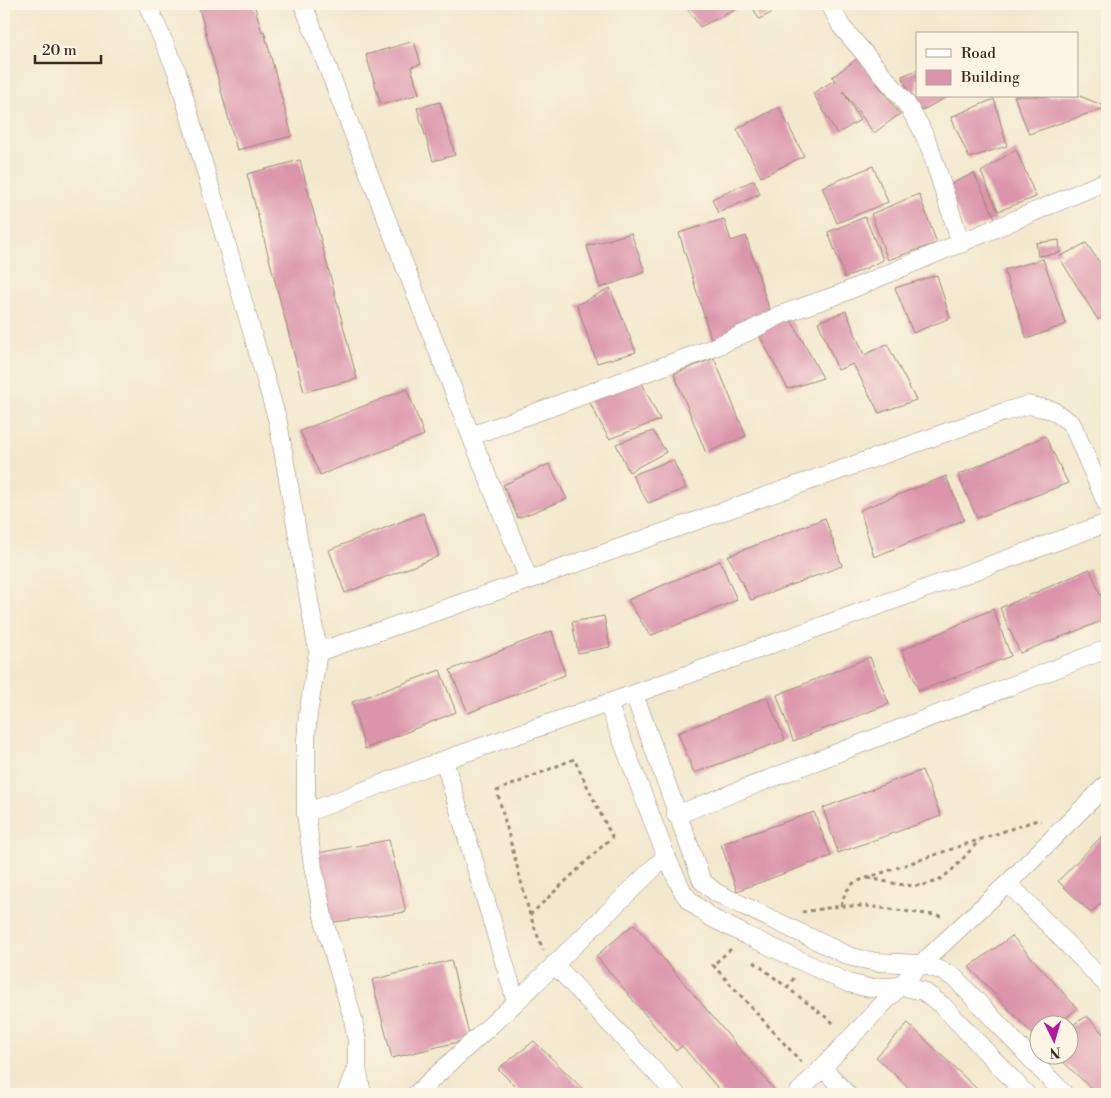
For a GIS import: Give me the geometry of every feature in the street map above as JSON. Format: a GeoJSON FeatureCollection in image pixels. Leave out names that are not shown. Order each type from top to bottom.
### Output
{"type":"FeatureCollection","features":[{"type":"Feature","properties":{"kind":"street"},"geometry":{"type":"LineString","coordinates":[[147,4],[177,72],[278,422],[318,652],[307,731],[306,813],[313,866],[324,921],[353,1019],[357,1042],[356,1067],[362,1094]]}},
{"type":"Feature","properties":{"kind":"street"},"geometry":{"type":"LineString","coordinates":[[302,4],[529,580]]}},
{"type":"Feature","properties":{"kind":"street"},"geometry":{"type":"LineString","coordinates":[[830,4],[841,26],[904,100],[920,126],[930,148],[961,244]]}},
{"type":"Feature","properties":{"kind":"street"},"geometry":{"type":"LineString","coordinates":[[471,436],[708,350],[780,315],[840,294],[1107,181]]}},
{"type":"Feature","properties":{"kind":"street"},"geometry":{"type":"LineString","coordinates":[[318,652],[529,580],[1004,412],[1028,406],[1052,410],[1072,424],[1107,505]]}},
{"type":"Feature","properties":{"kind":"street"},"geometry":{"type":"LineString","coordinates":[[306,813],[444,760],[634,694],[1107,523]]}},
{"type":"Feature","properties":{"kind":"street"},"geometry":{"type":"LineString","coordinates":[[676,815],[1107,649]]}},
{"type":"Feature","properties":{"kind":"street"},"geometry":{"type":"LineString","coordinates":[[634,694],[676,815],[702,881],[715,892],[851,957],[877,962],[920,964],[940,970],[955,978],[1064,1094]]}},
{"type":"Feature","properties":{"kind":"street"},"geometry":{"type":"LineString","coordinates":[[608,703],[666,856],[683,892],[690,901],[700,910],[746,935],[848,983],[869,988],[900,986],[923,991],[933,997],[1026,1094]]}},
{"type":"Feature","properties":{"kind":"street"},"geometry":{"type":"LineString","coordinates":[[444,760],[516,1002]]}},
{"type":"Feature","properties":{"kind":"street"},"geometry":{"type":"LineString","coordinates":[[797,1094],[853,1037],[920,964],[1008,883],[1107,784]]}},
{"type":"Feature","properties":{"kind":"street"},"geometry":{"type":"LineString","coordinates":[[416,1094],[516,1002],[666,856]]}},
{"type":"Feature","properties":{"kind":"street"},"geometry":{"type":"LineString","coordinates":[[683,892],[702,881]]}},
{"type":"Feature","properties":{"kind":"street"},"geometry":{"type":"LineString","coordinates":[[1008,883],[1107,985]]}},
{"type":"Feature","properties":{"kind":"street"},"geometry":{"type":"LineString","coordinates":[[554,964],[676,1094]]}},
{"type":"Feature","properties":{"kind":"street"},"geometry":{"type":"LineString","coordinates":[[346,1094],[356,1067]]}},
{"type":"Feature","properties":{"kind":"street"},"geometry":{"type":"LineString","coordinates":[[819,1072],[847,1094]]}},
{"type":"Feature","properties":{"kind":"path"},"geometry":{"type":"LineString","coordinates":[[530,915],[612,837],[574,759],[497,791],[530,915],[543,950],[554,964]]}},
{"type":"Feature","properties":{"kind":"path"},"geometry":{"type":"LineString","coordinates":[[841,906],[845,892],[855,882],[1034,821],[1042,820]]}},
{"type":"Feature","properties":{"kind":"path"},"geometry":{"type":"LineString","coordinates":[[868,878],[907,886],[930,884],[940,879],[982,839]]}},
{"type":"Feature","properties":{"kind":"path"},"geometry":{"type":"LineString","coordinates":[[768,918],[841,906],[892,909],[968,920]]}},
{"type":"Feature","properties":{"kind":"path"},"geometry":{"type":"LineString","coordinates":[[746,935],[713,965],[819,1072]]}},
{"type":"Feature","properties":{"kind":"path"},"geometry":{"type":"LineString","coordinates":[[748,958],[853,1037]]}},
{"type":"Feature","properties":{"kind":"building"},"geometry":{"type":"Polygon","coordinates":[[[198,4],[254,4],[262,32],[264,31],[292,136],[237,150],[198,4]]]}},
{"type":"Feature","properties":{"kind":"building"},"geometry":{"type":"Polygon","coordinates":[[[684,4],[734,4],[737,9],[700,27],[684,4]]]}},
{"type":"Feature","properties":{"kind":"building"},"geometry":{"type":"Polygon","coordinates":[[[751,4],[790,4],[759,19],[751,4]]]}},
{"type":"Feature","properties":{"kind":"building"},"geometry":{"type":"Polygon","coordinates":[[[414,41],[421,64],[411,67],[419,94],[381,105],[366,55],[414,41]]]}},
{"type":"Feature","properties":{"kind":"building"},"geometry":{"type":"Polygon","coordinates":[[[858,58],[900,114],[874,133],[843,91],[860,120],[837,134],[813,93],[835,80],[832,77],[858,58]]]}},
{"type":"Feature","properties":{"kind":"building"},"geometry":{"type":"Polygon","coordinates":[[[916,70],[916,98],[945,98],[917,113],[902,76],[916,70]]]}},
{"type":"Feature","properties":{"kind":"building"},"geometry":{"type":"Polygon","coordinates":[[[1078,95],[1107,107],[1029,134],[1015,98],[1078,98],[1078,95]]]}},
{"type":"Feature","properties":{"kind":"building"},"geometry":{"type":"Polygon","coordinates":[[[994,99],[1007,146],[969,158],[951,117],[994,99]]]}},
{"type":"Feature","properties":{"kind":"building"},"geometry":{"type":"Polygon","coordinates":[[[440,102],[455,155],[433,161],[417,108],[440,102]]]}},
{"type":"Feature","properties":{"kind":"building"},"geometry":{"type":"Polygon","coordinates":[[[779,107],[804,156],[761,177],[737,129],[779,107]]]}},
{"type":"Feature","properties":{"kind":"building"},"geometry":{"type":"Polygon","coordinates":[[[1016,149],[1036,197],[998,211],[981,172],[1016,149]]]}},
{"type":"Feature","properties":{"kind":"building"},"geometry":{"type":"Polygon","coordinates":[[[300,160],[357,379],[304,392],[247,174],[300,160]]]}},
{"type":"Feature","properties":{"kind":"building"},"geometry":{"type":"Polygon","coordinates":[[[873,166],[888,202],[837,223],[822,187],[873,166]]]}},
{"type":"Feature","properties":{"kind":"building"},"geometry":{"type":"Polygon","coordinates":[[[974,173],[996,220],[966,231],[947,186],[974,173]]]}},
{"type":"Feature","properties":{"kind":"building"},"geometry":{"type":"Polygon","coordinates":[[[754,180],[760,194],[718,213],[712,199],[754,180]]]}},
{"type":"Feature","properties":{"kind":"building"},"geometry":{"type":"Polygon","coordinates":[[[919,194],[937,243],[888,260],[871,214],[919,194]]]}},
{"type":"Feature","properties":{"kind":"building"},"geometry":{"type":"Polygon","coordinates":[[[865,217],[883,260],[845,278],[828,232],[865,217]]]}},
{"type":"Feature","properties":{"kind":"building"},"geometry":{"type":"Polygon","coordinates":[[[724,219],[731,241],[746,236],[771,315],[712,342],[679,233],[724,219]]]}},
{"type":"Feature","properties":{"kind":"building"},"geometry":{"type":"Polygon","coordinates":[[[631,233],[645,272],[600,288],[587,246],[631,233]]]}},
{"type":"Feature","properties":{"kind":"building"},"geometry":{"type":"Polygon","coordinates":[[[1059,240],[1060,253],[1038,256],[1036,243],[1059,240]]]}},
{"type":"Feature","properties":{"kind":"building"},"geometry":{"type":"Polygon","coordinates":[[[1086,243],[1107,273],[1107,314],[1098,320],[1059,257],[1086,243]]]}},
{"type":"Feature","properties":{"kind":"building"},"geometry":{"type":"Polygon","coordinates":[[[1043,259],[1066,324],[1027,339],[1004,270],[1043,259]]]}},
{"type":"Feature","properties":{"kind":"building"},"geometry":{"type":"Polygon","coordinates":[[[937,275],[950,318],[913,333],[895,288],[937,275]]]}},
{"type":"Feature","properties":{"kind":"building"},"geometry":{"type":"Polygon","coordinates":[[[610,288],[636,352],[597,363],[577,305],[610,288]]]}},
{"type":"Feature","properties":{"kind":"building"},"geometry":{"type":"Polygon","coordinates":[[[846,311],[864,355],[887,344],[916,400],[879,413],[853,364],[838,370],[818,322],[846,311]]]}},
{"type":"Feature","properties":{"kind":"building"},"geometry":{"type":"Polygon","coordinates":[[[790,318],[823,378],[788,389],[757,331],[790,318]]]}},
{"type":"Feature","properties":{"kind":"building"},"geometry":{"type":"Polygon","coordinates":[[[714,358],[746,436],[706,453],[674,374],[714,358]]]}},
{"type":"Feature","properties":{"kind":"building"},"geometry":{"type":"Polygon","coordinates":[[[639,377],[660,420],[609,439],[589,401],[639,377]]]}},
{"type":"Feature","properties":{"kind":"building"},"geometry":{"type":"Polygon","coordinates":[[[407,389],[424,435],[320,475],[300,431],[407,389]]]}},
{"type":"Feature","properties":{"kind":"building"},"geometry":{"type":"Polygon","coordinates":[[[653,431],[666,452],[629,472],[616,444],[653,431]]]}},
{"type":"Feature","properties":{"kind":"building"},"geometry":{"type":"Polygon","coordinates":[[[1045,436],[1068,483],[977,518],[958,475],[1045,436]]]}},
{"type":"Feature","properties":{"kind":"building"},"geometry":{"type":"Polygon","coordinates":[[[673,460],[686,488],[648,503],[632,475],[673,460]]]}},
{"type":"Feature","properties":{"kind":"building"},"geometry":{"type":"Polygon","coordinates":[[[549,464],[567,499],[518,518],[503,485],[549,464]]]}},
{"type":"Feature","properties":{"kind":"building"},"geometry":{"type":"Polygon","coordinates":[[[946,476],[964,520],[874,557],[860,510],[946,476]]]}},
{"type":"Feature","properties":{"kind":"building"},"geometry":{"type":"Polygon","coordinates":[[[423,513],[439,556],[345,593],[329,550],[423,513]]]}},
{"type":"Feature","properties":{"kind":"building"},"geometry":{"type":"Polygon","coordinates":[[[825,518],[842,566],[751,600],[728,556],[825,518]]]}},
{"type":"Feature","properties":{"kind":"building"},"geometry":{"type":"Polygon","coordinates":[[[720,561],[737,600],[650,636],[628,600],[720,561]]]}},
{"type":"Feature","properties":{"kind":"building"},"geometry":{"type":"Polygon","coordinates":[[[1090,569],[1107,611],[1107,619],[1020,653],[1000,608],[1090,569]]]}},
{"type":"Feature","properties":{"kind":"building"},"geometry":{"type":"Polygon","coordinates":[[[993,609],[1011,656],[919,691],[902,650],[993,609]]]}},
{"type":"Feature","properties":{"kind":"building"},"geometry":{"type":"Polygon","coordinates":[[[604,616],[610,647],[578,653],[572,622],[604,616]]]}},
{"type":"Feature","properties":{"kind":"building"},"geometry":{"type":"Polygon","coordinates":[[[552,631],[565,675],[468,713],[450,670],[552,631]]]}},
{"type":"Feature","properties":{"kind":"building"},"geometry":{"type":"Polygon","coordinates":[[[870,657],[889,704],[793,741],[777,695],[870,657]]]}},
{"type":"Feature","properties":{"kind":"building"},"geometry":{"type":"Polygon","coordinates":[[[440,670],[456,712],[365,749],[352,702],[440,670]]]}},
{"type":"Feature","properties":{"kind":"building"},"geometry":{"type":"Polygon","coordinates":[[[767,697],[785,740],[694,773],[678,733],[767,697]]]}},
{"type":"Feature","properties":{"kind":"building"},"geometry":{"type":"Polygon","coordinates":[[[922,770],[941,816],[838,853],[823,808],[922,770]]]}},
{"type":"Feature","properties":{"kind":"building"},"geometry":{"type":"Polygon","coordinates":[[[814,812],[831,856],[737,891],[721,844],[814,812]]]}},
{"type":"Feature","properties":{"kind":"building"},"geometry":{"type":"Polygon","coordinates":[[[1107,831],[1107,897],[1091,913],[1058,881],[1107,831]]]}},
{"type":"Feature","properties":{"kind":"building"},"geometry":{"type":"Polygon","coordinates":[[[389,840],[406,912],[327,923],[317,853],[389,840]]]}},
{"type":"Feature","properties":{"kind":"building"},"geometry":{"type":"Polygon","coordinates":[[[634,924],[778,1094],[723,1094],[682,1046],[676,1051],[596,956],[634,924]]]}},
{"type":"Feature","properties":{"kind":"building"},"geometry":{"type":"Polygon","coordinates":[[[1012,936],[1077,1008],[1069,1016],[1028,1016],[1028,1029],[969,967],[1012,936]]]}},
{"type":"Feature","properties":{"kind":"building"},"geometry":{"type":"Polygon","coordinates":[[[451,960],[470,1039],[392,1058],[372,980],[451,960]]]}},
{"type":"Feature","properties":{"kind":"building"},"geometry":{"type":"Polygon","coordinates":[[[1087,1016],[1107,1038],[1107,1094],[1097,1094],[1068,1066],[1078,1066],[1078,1022],[1087,1016]]]}},
{"type":"Feature","properties":{"kind":"building"},"geometry":{"type":"Polygon","coordinates":[[[908,1023],[978,1090],[974,1094],[915,1094],[876,1057],[908,1023]]]}},
{"type":"Feature","properties":{"kind":"building"},"geometry":{"type":"Polygon","coordinates":[[[534,1041],[588,1094],[523,1094],[498,1069],[534,1041]]]}}]}
